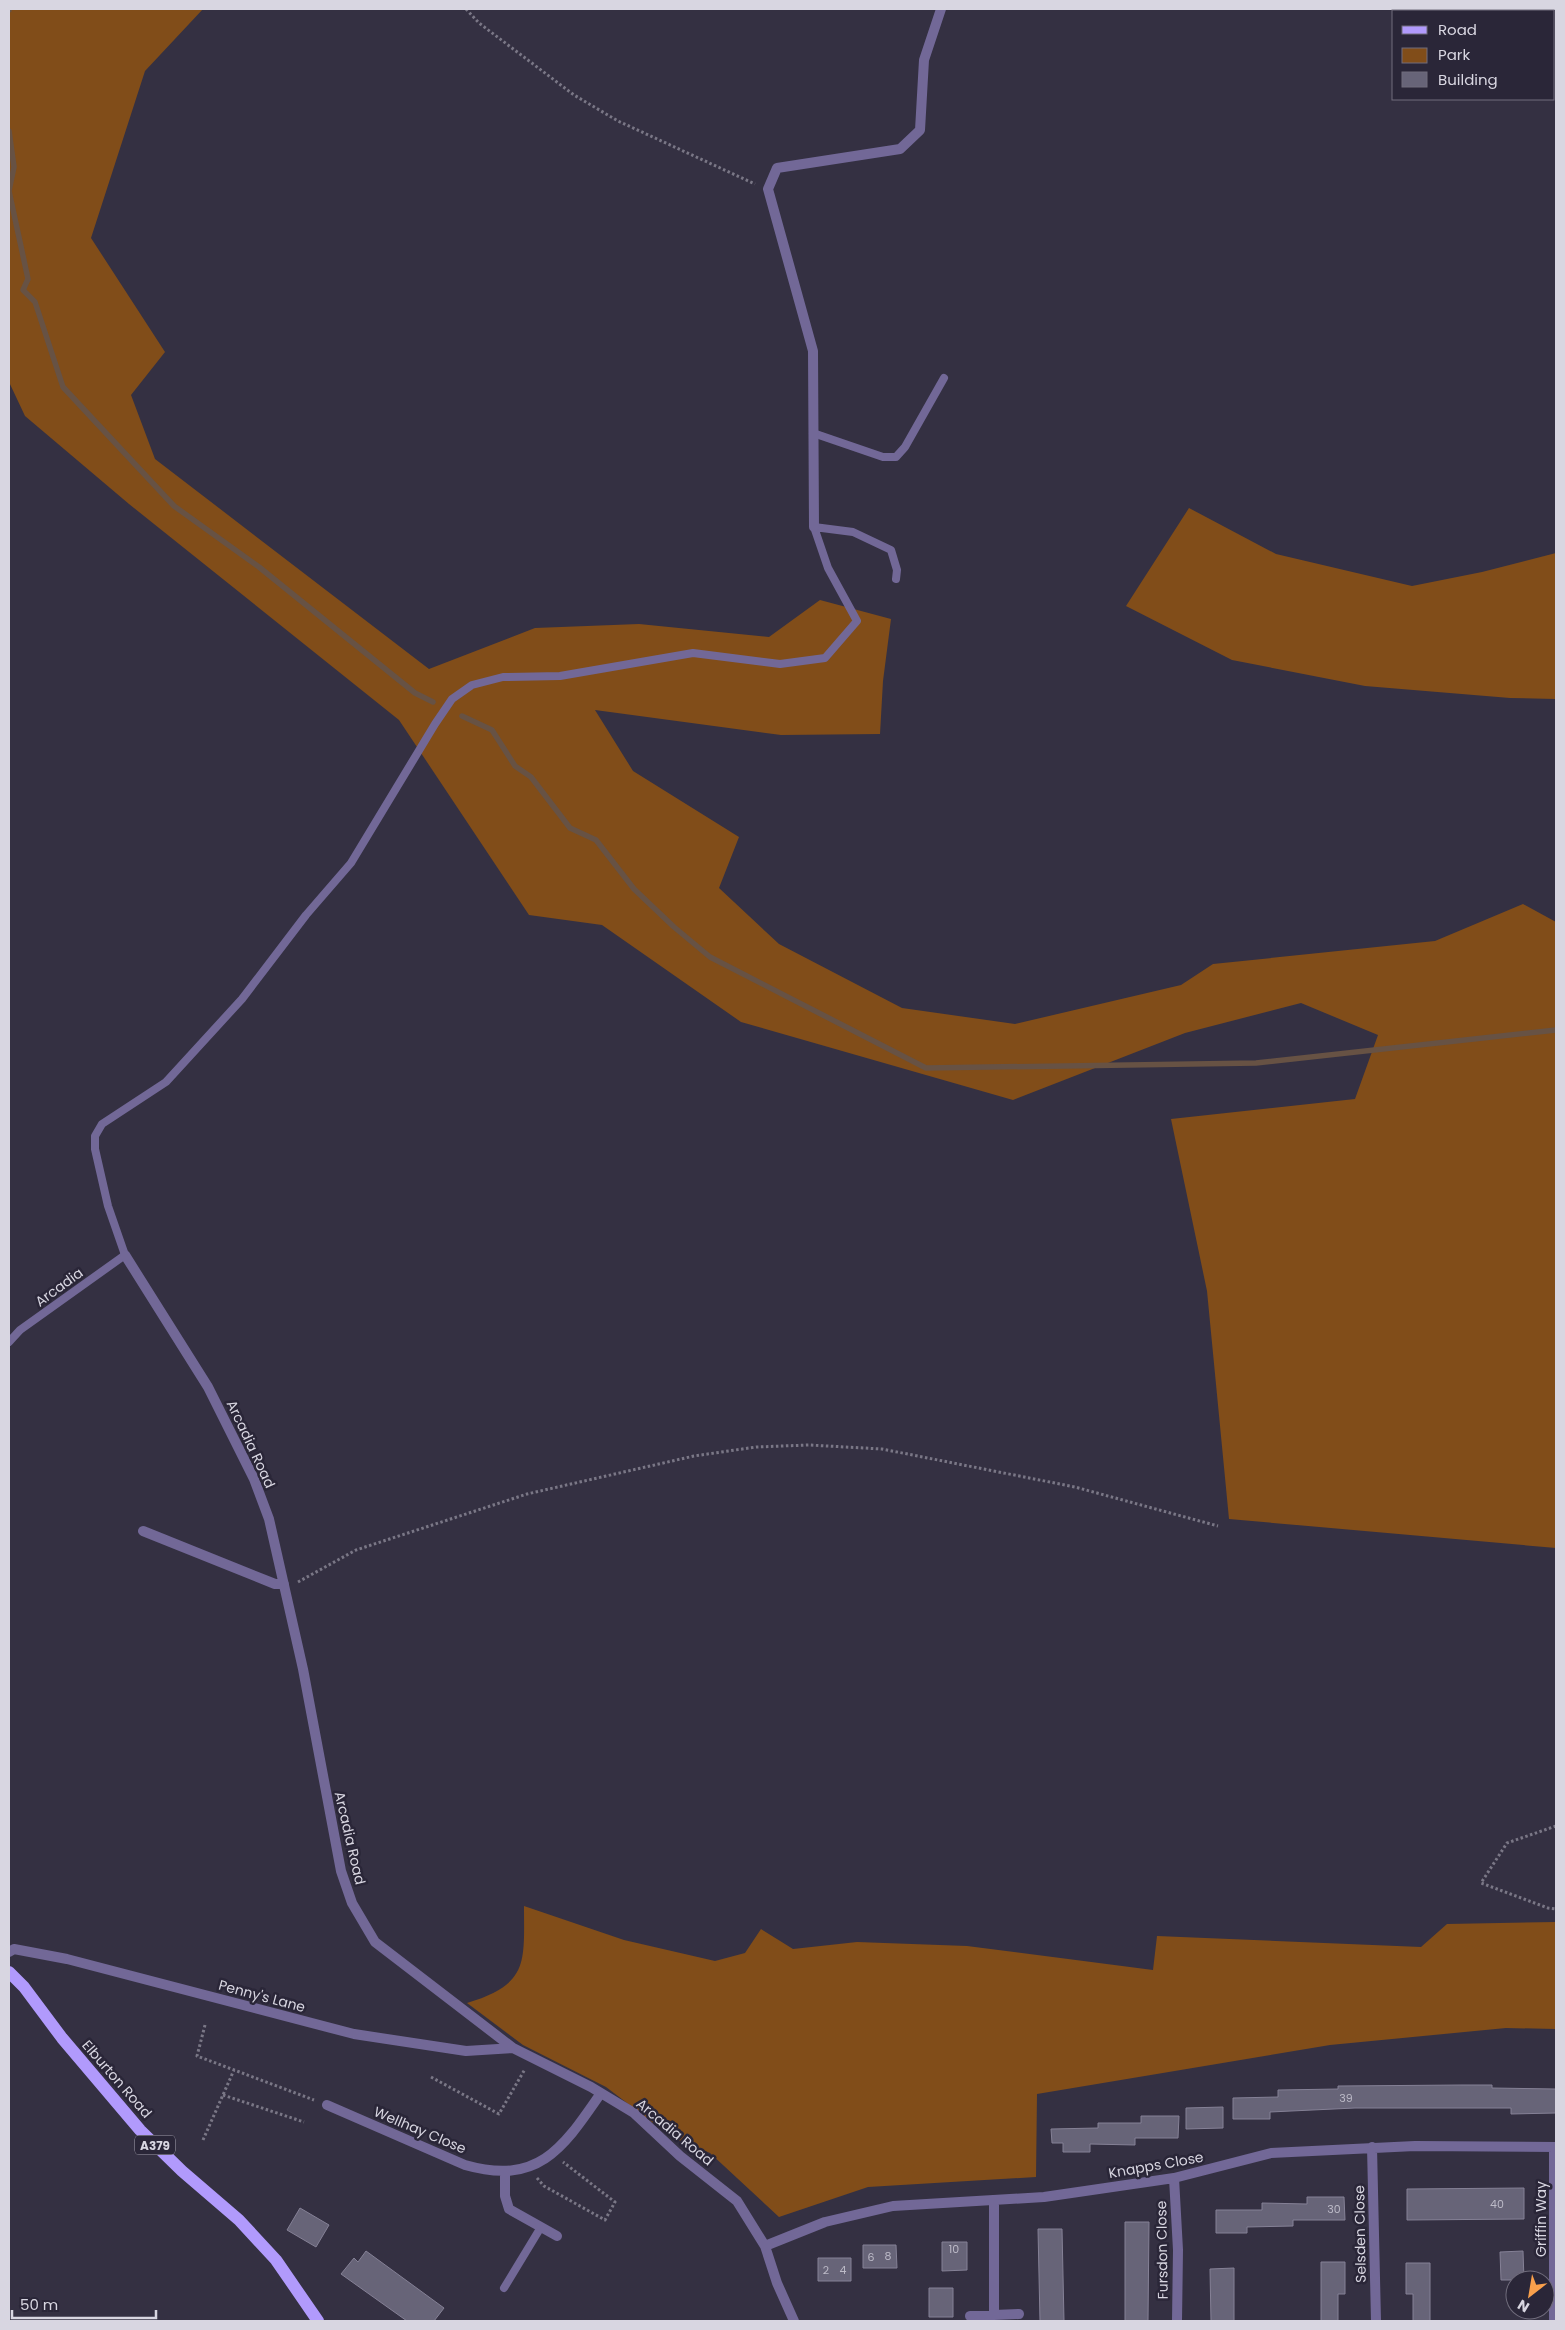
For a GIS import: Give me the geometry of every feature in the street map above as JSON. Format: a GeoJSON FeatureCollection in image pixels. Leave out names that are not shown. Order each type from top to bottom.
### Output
{"type":"FeatureCollection","features":[{"type":"Feature","properties":{"kind":"main road","name":"Elburton Road"},"geometry":{"type":"LineString","coordinates":[[9,1972],[24,1986],[62,2038],[140,2130],[182,2171],[239,2220],[276,2260],[315,2317]]}},
{"type":"Feature","properties":{"kind":"street"},"geometry":{"type":"LineString","coordinates":[[814,527],[813,351],[768,189],[777,168],[900,149],[920,130],[924,60],[941,9]]}},
{"type":"Feature","properties":{"kind":"street","name":"Arcadia Road"},"geometry":{"type":"LineString","coordinates":[[125,1255],[208,1387],[254,1479],[269,1519],[303,1669],[341,1870],[352,1903],[374,1942],[513,2048],[601,2093],[634,2113],[680,2156],[737,2201],[765,2246],[777,2283],[794,2321]]}},
{"type":"Feature","properties":{"kind":"street"},"geometry":{"type":"LineString","coordinates":[[143,1531],[284,1587]]}},
{"type":"Feature","properties":{"kind":"street","name":"Penny's Lane"},"geometry":{"type":"LineString","coordinates":[[9,1952],[14,1949],[67,1959],[354,2034],[466,2051],[513,2048]]}},
{"type":"Feature","properties":{"kind":"street","name":"Wellhay Close"},"geometry":{"type":"LineString","coordinates":[[327,2105],[465,2165],[487,2171],[516,2171],[546,2159],[568,2140],[601,2093]]}},
{"type":"Feature","properties":{"kind":"street","name":"Knapps Close"},"geometry":{"type":"LineString","coordinates":[[765,2246],[825,2222],[893,2206],[1044,2197],[1174,2178],[1271,2153],[1372,2147],[1555,2147]]}},
{"type":"Feature","properties":{"kind":"street","name":"Selsden Close"},"geometry":{"type":"LineString","coordinates":[[1372,2147],[1376,2321]]}},
{"type":"Feature","properties":{"kind":"street","name":"Griffin Way"},"geometry":{"type":"LineString","coordinates":[[1554,2321],[1555,2147]]}},
{"type":"Feature","properties":{"kind":"street"},"geometry":{"type":"LineString","coordinates":[[505,2171],[505,2196],[509,2209],[557,2236]]}},
{"type":"Feature","properties":{"kind":"street","name":"Fursdon Close"},"geometry":{"type":"LineString","coordinates":[[1174,2178],[1178,2250],[1178,2321]]}},
{"type":"Feature","properties":{"kind":"street"},"geometry":{"type":"LineString","coordinates":[[994,2200],[994,2315]]}},
{"type":"Feature","properties":{"kind":"street"},"geometry":{"type":"LineString","coordinates":[[970,2316],[1019,2314]]}},
{"type":"Feature","properties":{"kind":"lane"},"geometry":{"type":"LineString","coordinates":[[813,433],[884,457],[896,457],[905,447],[944,378]]}},
{"type":"Feature","properties":{"kind":"lane"},"geometry":{"type":"LineString","coordinates":[[125,1255],[108,1206],[95,1149],[95,1136],[102,1124],[166,1082],[242,999],[306,915],[351,863],[430,731],[452,699],[472,685],[503,677],[560,676],[693,653],[780,664],[825,658],[857,621],[828,568],[814,527],[852,532],[890,550],[895,560],[896,579]]}},
{"type":"Feature","properties":{"kind":"lane","name":"Arcadia"},"geometry":{"type":"LineString","coordinates":[[9,1342],[20,1330],[125,1255]]}},
{"type":"Feature","properties":{"kind":"lane"},"geometry":{"type":"LineString","coordinates":[[504,2288],[540,2227]]}},
{"type":"Feature","properties":{"kind":"path"},"geometry":{"type":"LineString","coordinates":[[466,9],[479,23],[574,95],[618,121],[768,189]]}},
{"type":"Feature","properties":{"kind":"path"},"geometry":{"type":"LineString","coordinates":[[284,1587],[356,1550],[527,1494],[694,1456],[756,1447],[809,1445],[882,1449],[1075,1487],[1218,1526]]}},
{"type":"Feature","properties":{"kind":"path"},"geometry":{"type":"LineString","coordinates":[[1556,1826],[1506,1843],[1481,1884],[1548,1908],[1556,1909]]}},
{"type":"Feature","properties":{"kind":"path"},"geometry":{"type":"LineString","coordinates":[[205,2025],[197,2056],[327,2105]]}},
{"type":"Feature","properties":{"kind":"path"},"geometry":{"type":"LineString","coordinates":[[431,2077],[499,2114],[532,2058]]}},
{"type":"Feature","properties":{"kind":"path"},"geometry":{"type":"LineString","coordinates":[[203,2140],[234,2070]]}},
{"type":"Feature","properties":{"kind":"path"},"geometry":{"type":"LineString","coordinates":[[223,2095],[304,2122]]}},
{"type":"Feature","properties":{"kind":"path"},"geometry":{"type":"LineString","coordinates":[[526,2167],[544,2186],[605,2220],[615,2202],[552,2154]]}},
{"type":"Feature","properties":{"kind":"green space"},"geometry":{"type":"Polygon","coordinates":[[[9,9],[203,9],[145,71],[91,238],[165,352],[131,395],[155,459],[429,669],[535,628],[639,624],[769,637],[820,600],[891,619],[883,681],[880,734],[781,735],[595,710],[633,771],[739,837],[719,888],[779,944],[902,1008],[1015,1024],[1181,985],[1213,964],[1435,941],[1523,904],[1556,922],[1556,1548],[1229,1519],[1207,1291],[1171,1119],[1355,1099],[1378,1035],[1301,1003],[1185,1033],[1013,1100],[741,1022],[602,925],[529,915],[399,720],[129,504],[25,416],[9,382],[9,9]]]}},
{"type":"Feature","properties":{"kind":"green space"},"geometry":{"type":"Polygon","coordinates":[[[1189,508],[1276,554],[1412,586],[1482,572],[1556,553],[1556,699],[1510,698],[1365,686],[1232,660],[1126,606],[1189,508]]]}},
{"type":"Feature","properties":{"kind":"green space"},"geometry":{"type":"Polygon","coordinates":[[[524,1906],[624,1940],[715,1961],[745,1953],[761,1929],[793,1949],[857,1942],[967,1946],[1153,1970],[1157,1936],[1421,1947],[1447,1924],[1556,1922],[1556,2029],[1506,2028],[1330,2045],[1037,2094],[1036,2177],[868,2187],[779,2217],[710,2153],[673,2138],[606,2087],[523,2045],[467,2003],[502,1988],[519,1969],[524,1943],[524,1906]]]}},
{"type":"Feature","properties":{"kind":"building"},"geometry":{"type":"Polygon","coordinates":[[[1492,2085],[1492,2088],[1556,2089],[1556,2113],[1511,2114],[1511,2108],[1355,2108],[1270,2112],[1270,2119],[1233,2119],[1233,2098],[1278,2097],[1278,2090],[1338,2089],[1338,2086],[1492,2085]]]}},
{"type":"Feature","properties":{"kind":"building"},"geometry":{"type":"Polygon","coordinates":[[[1223,2107],[1223,2128],[1186,2129],[1186,2108],[1223,2107]]]}},
{"type":"Feature","properties":{"kind":"building"},"geometry":{"type":"Polygon","coordinates":[[[1141,2116],[1179,2116],[1178,2138],[1135,2138],[1135,2145],[1090,2144],[1090,2152],[1063,2152],[1063,2143],[1052,2143],[1051,2129],[1098,2128],[1098,2123],[1141,2123],[1141,2116]]]}},
{"type":"Feature","properties":{"kind":"building"},"geometry":{"type":"Polygon","coordinates":[[[1524,2188],[1524,2219],[1407,2220],[1407,2189],[1524,2188]]]}},
{"type":"Feature","properties":{"kind":"building"},"geometry":{"type":"Polygon","coordinates":[[[1307,2197],[1344,2197],[1345,2220],[1293,2220],[1293,2226],[1247,2227],[1247,2233],[1216,2233],[1216,2210],[1262,2210],[1262,2203],[1307,2204],[1307,2197]]]}},
{"type":"Feature","properties":{"kind":"building"},"geometry":{"type":"Polygon","coordinates":[[[300,2208],[329,2225],[316,2247],[287,2230],[300,2208]]]}},
{"type":"Feature","properties":{"kind":"building"},"geometry":{"type":"Polygon","coordinates":[[[1125,2222],[1149,2222],[1148,2321],[1125,2321],[1125,2222]]]}},
{"type":"Feature","properties":{"kind":"building"},"geometry":{"type":"Polygon","coordinates":[[[1038,2229],[1062,2229],[1064,2321],[1040,2321],[1038,2229]]]}},
{"type":"Feature","properties":{"kind":"building"},"geometry":{"type":"Polygon","coordinates":[[[942,2242],[967,2242],[967,2270],[942,2271],[942,2242]]]}},
{"type":"Feature","properties":{"kind":"building"},"geometry":{"type":"Polygon","coordinates":[[[863,2245],[896,2245],[897,2268],[863,2268],[863,2245]]]}},
{"type":"Feature","properties":{"kind":"building"},"geometry":{"type":"Polygon","coordinates":[[[366,2251],[444,2308],[434,2321],[407,2321],[341,2274],[354,2258],[358,2262],[366,2251]]]}},
{"type":"Feature","properties":{"kind":"building"},"geometry":{"type":"Polygon","coordinates":[[[1523,2251],[1524,2270],[1505,2270],[1505,2280],[1501,2280],[1500,2252],[1523,2251]]]}},
{"type":"Feature","properties":{"kind":"building"},"geometry":{"type":"Polygon","coordinates":[[[818,2258],[851,2258],[851,2281],[818,2281],[818,2258]]]}},
{"type":"Feature","properties":{"kind":"building"},"geometry":{"type":"Polygon","coordinates":[[[1321,2262],[1345,2262],[1345,2294],[1338,2294],[1338,2321],[1321,2321],[1321,2262]]]}},
{"type":"Feature","properties":{"kind":"building"},"geometry":{"type":"Polygon","coordinates":[[[1406,2263],[1430,2263],[1430,2321],[1413,2321],[1413,2294],[1406,2294],[1406,2263]]]}},
{"type":"Feature","properties":{"kind":"building"},"geometry":{"type":"Polygon","coordinates":[[[1234,2268],[1234,2321],[1211,2321],[1210,2269],[1234,2268]]]}},
{"type":"Feature","properties":{"kind":"building"},"geometry":{"type":"Polygon","coordinates":[[[929,2288],[953,2288],[953,2317],[929,2317],[929,2288]]]}},
{"type":"Feature","properties":{"kind":"waterway"},"geometry":{"type":"LineString","coordinates":[[9,131],[14,167],[9,191],[28,279],[23,290],[35,302],[63,387],[174,506],[259,567],[415,693],[433,702]]}},
{"type":"Feature","properties":{"kind":"waterway"},"geometry":{"type":"LineString","coordinates":[[462,716],[492,730],[515,766],[531,777],[570,828],[596,840],[634,889],[674,927],[710,957],[926,1068],[1256,1063],[1556,1030]]}}]}
